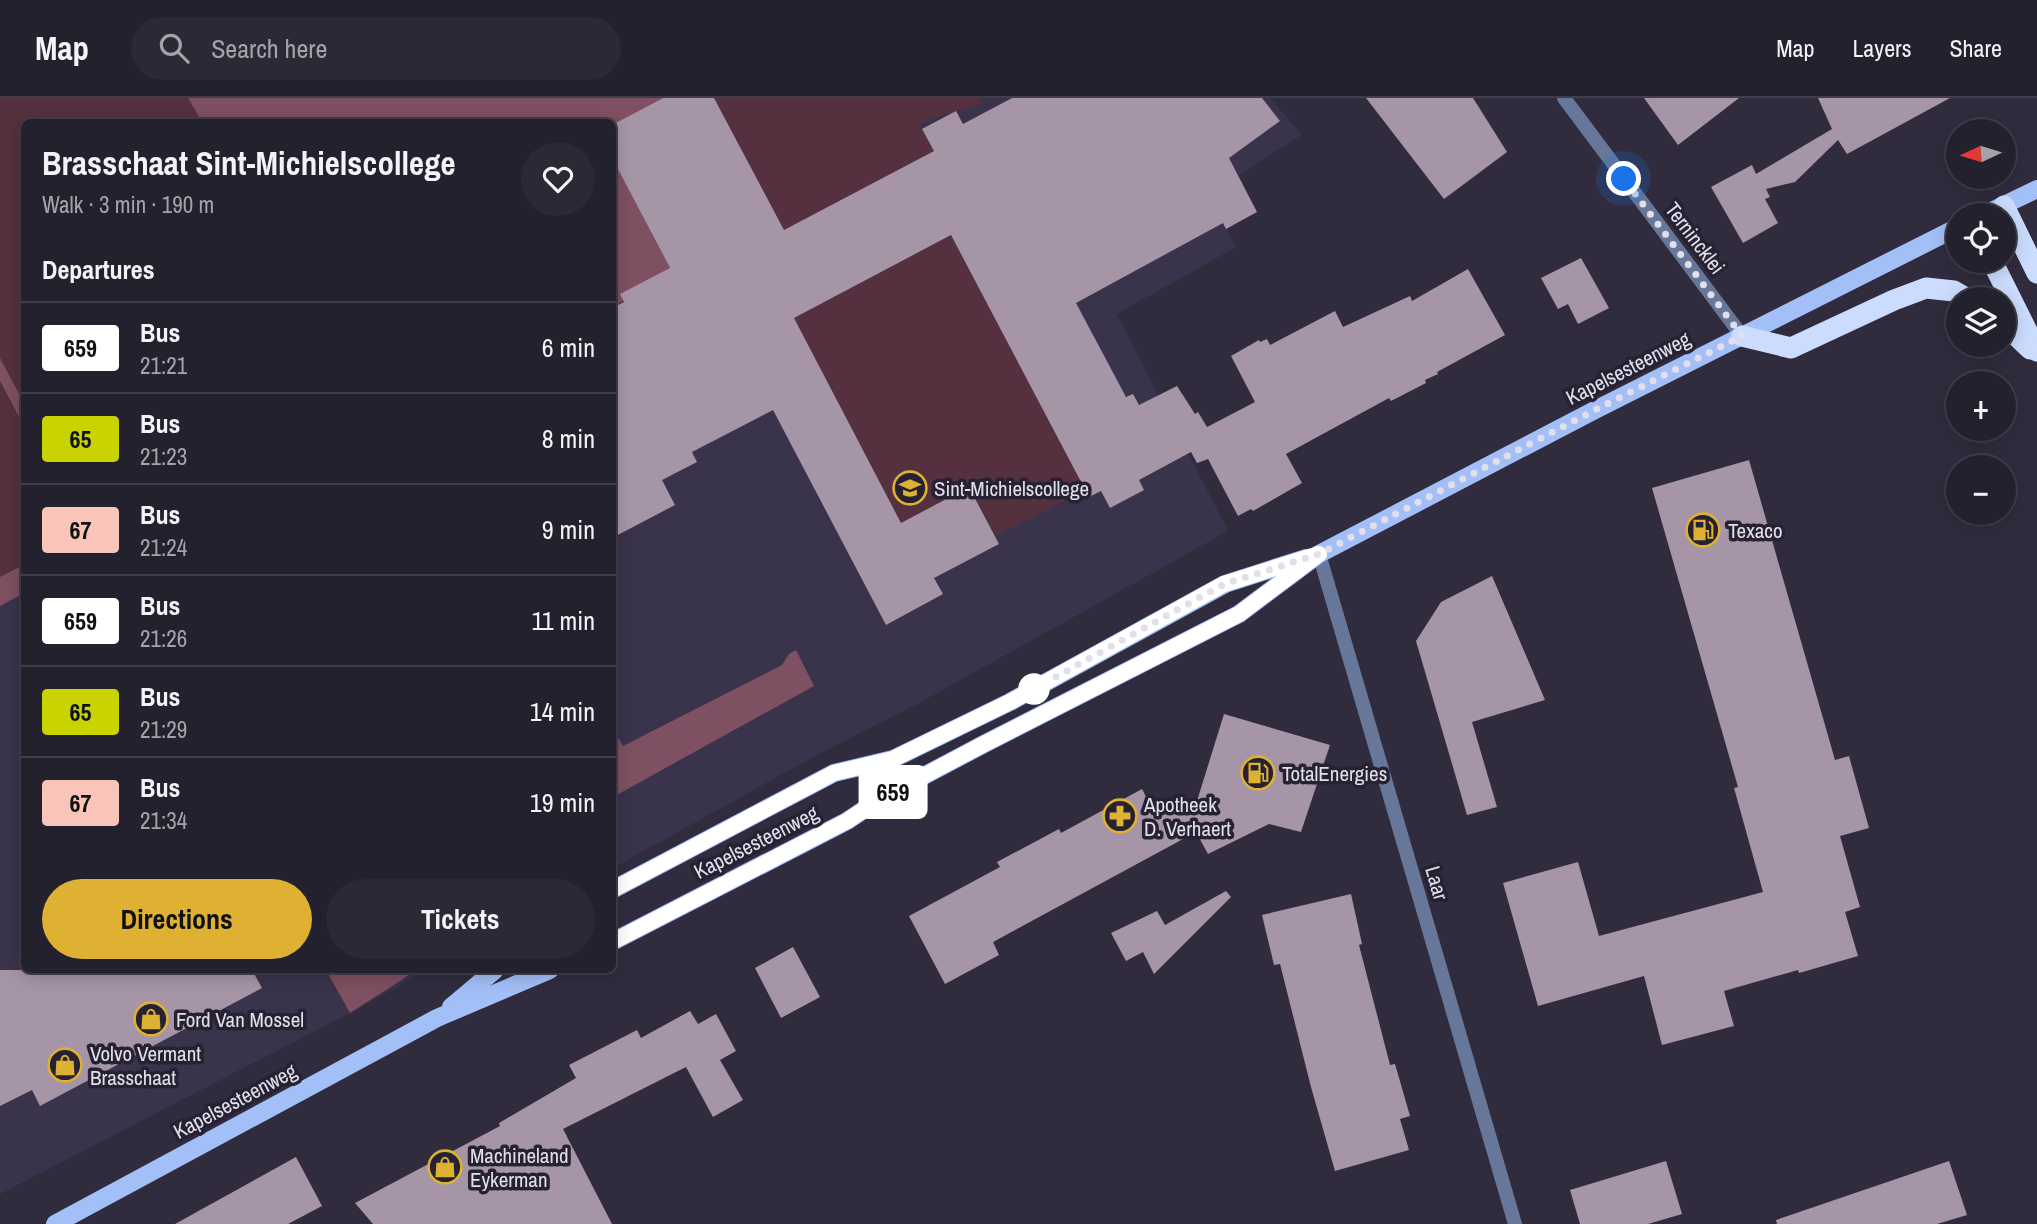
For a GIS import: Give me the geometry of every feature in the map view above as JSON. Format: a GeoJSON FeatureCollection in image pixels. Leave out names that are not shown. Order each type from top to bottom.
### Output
{"type":"FeatureCollection","features":[{"type":"Feature","properties":{"kind":"highway"},"geometry":{"type":"LineString","coordinates":[[2016,230],[2037,273]]}},
{"type":"Feature","properties":{"kind":"highway"},"geometry":{"type":"LineString","coordinates":[[1998,273],[2037,354]]}},
{"type":"Feature","properties":{"kind":"highway"},"geometry":{"type":"LineString","coordinates":[[1742,336],[1791,348],[1926,288],[1946,290]]}},
{"type":"Feature","properties":{"kind":"highway"},"geometry":{"type":"LineString","coordinates":[[2016,335],[2037,354]]}},
{"type":"Feature","properties":{"kind":"main road"},"geometry":{"type":"LineString","coordinates":[[2010,203],[2037,189]]}},
{"type":"Feature","properties":{"kind":"main road","name":"Kapelsesteenweg"},"geometry":{"type":"LineString","coordinates":[[616,940],[847,821],[880,799],[984,744],[1239,614],[1319,554],[1593,411],[1946,233]]}},
{"type":"Feature","properties":{"kind":"main road","name":"Kapelsesteenweg"},"geometry":{"type":"LineString","coordinates":[[616,888],[834,773],[893,759],[998,708],[1224,584],[1319,554]]}},
{"type":"Feature","properties":{"kind":"main road","name":"Kapelsesteenweg"},"geometry":{"type":"LineString","coordinates":[[437,1018],[491,973]]}},
{"type":"Feature","properties":{"kind":"main road","name":"Kapelsesteenweg"},"geometry":{"type":"LineString","coordinates":[[55,1224],[437,1018],[543,973]]}},
{"type":"Feature","properties":{"kind":"street","name":"Ternincklei"},"geometry":{"type":"LineString","coordinates":[[1564,98],[1742,336]]}},
{"type":"Feature","properties":{"kind":"street","name":"Laar"},"geometry":{"type":"LineString","coordinates":[[1319,554],[1515,1224]]}},
{"type":"Feature","properties":{"kind":"shaded area","name":"Sint-Michielscollege"},"geometry":{"type":"Polygon","coordinates":[[[0,98],[1270,98],[1302,135],[1209,194],[1236,247],[1117,314],[1228,531],[914,706],[813,757],[616,866],[616,119],[21,119],[21,973],[423,973],[0,1194],[0,98]]]}},
{"type":"Feature","properties":{"kind":"shaded area"},"geometry":{"type":"Polygon","coordinates":[[[0,98],[188,98],[200,119],[21,119],[21,397],[0,358],[0,98]]]}},
{"type":"Feature","properties":{"kind":"shaded area"},"geometry":{"type":"Polygon","coordinates":[[[188,98],[663,98],[616,123],[616,119],[200,119],[188,98]]]}},
{"type":"Feature","properties":{"kind":"shaded area"},"geometry":{"type":"Polygon","coordinates":[[[714,98],[979,98],[983,104],[931,119],[920,125],[934,151],[784,230],[714,98]]]}},
{"type":"Feature","properties":{"kind":"shaded area"},"geometry":{"type":"Polygon","coordinates":[[[616,166],[672,272],[616,305],[616,166]]]}},
{"type":"Feature","properties":{"kind":"shaded area"},"geometry":{"type":"Polygon","coordinates":[[[951,235],[1086,490],[996,536],[969,487],[901,523],[794,318],[951,235]]]}},
{"type":"Feature","properties":{"kind":"shaded area"},"geometry":{"type":"Polygon","coordinates":[[[0,358],[21,397],[21,420],[0,381],[0,358]]]}},
{"type":"Feature","properties":{"kind":"shaded area"},"geometry":{"type":"Polygon","coordinates":[[[0,381],[21,420],[21,566],[0,577],[0,381]]]}},
{"type":"Feature","properties":{"kind":"shaded area"},"geometry":{"type":"Polygon","coordinates":[[[21,566],[21,595],[0,606],[0,577],[21,566]]]}},
{"type":"Feature","properties":{"kind":"shaded area"},"geometry":{"type":"Polygon","coordinates":[[[796,650],[814,686],[616,795],[616,734],[623,746],[782,665],[789,654],[796,650]]]}},
{"type":"Feature","properties":{"kind":"shaded area"},"geometry":{"type":"Polygon","coordinates":[[[328,973],[412,973],[350,1013],[328,973]]]}},
{"type":"Feature","properties":{"kind":"building"},"geometry":{"type":"Polygon","coordinates":[[[663,98],[714,98],[784,230],[934,151],[922,129],[956,111],[963,124],[1012,98],[1262,98],[1280,121],[1229,158],[1257,212],[1226,229],[1223,223],[1076,303],[1126,397],[1133,394],[1139,405],[1177,386],[1207,427],[1255,402],[1231,356],[1259,340],[1260,342],[1267,339],[1270,345],[1335,311],[1343,327],[1410,296],[1412,301],[1468,269],[1505,335],[1437,372],[1438,374],[1425,380],[1426,383],[1391,401],[1389,398],[1286,454],[1302,483],[1253,511],[1251,509],[1238,516],[1208,459],[1197,463],[1191,452],[1139,480],[1144,490],[1110,508],[1101,491],[1089,497],[951,235],[794,318],[901,523],[969,487],[999,544],[934,578],[943,594],[886,625],[773,410],[692,452],[697,462],[662,480],[675,505],[616,536],[616,306],[624,302],[620,294],[670,268],[616,166],[616,123],[663,98]]]}},
{"type":"Feature","properties":{"kind":"building"},"geometry":{"type":"Polygon","coordinates":[[[1366,98],[1473,98],[1507,152],[1444,199],[1366,98]]]}},
{"type":"Feature","properties":{"kind":"building"},"geometry":{"type":"Polygon","coordinates":[[[1644,98],[1739,98],[1678,145],[1644,98]]]}},
{"type":"Feature","properties":{"kind":"building"},"geometry":{"type":"Polygon","coordinates":[[[1818,98],[1950,98],[1847,154],[1838,140],[1795,182],[1766,189],[1770,197],[1765,199],[1778,223],[1743,243],[1711,187],[1752,165],[1756,174],[1832,129],[1818,98]]]}},
{"type":"Feature","properties":{"kind":"building"},"geometry":{"type":"Polygon","coordinates":[[[1581,258],[1609,308],[1578,324],[1568,304],[1558,309],[1541,278],[1581,258]]]}},
{"type":"Feature","properties":{"kind":"building"},"geometry":{"type":"Polygon","coordinates":[[[1749,460],[1835,760],[1849,756],[1869,828],[1840,836],[1860,907],[1845,912],[1858,956],[1724,991],[1734,1026],[1662,1045],[1644,976],[1538,1006],[1503,883],[1578,862],[1599,936],[1763,892],[1734,788],[1738,787],[1652,488],[1749,460]]]}},
{"type":"Feature","properties":{"kind":"building"},"geometry":{"type":"Polygon","coordinates":[[[1492,576],[1545,700],[1472,722],[1497,807],[1467,815],[1416,641],[1441,602],[1492,576]]]}},
{"type":"Feature","properties":{"kind":"building"},"geometry":{"type":"Polygon","coordinates":[[[1224,714],[1330,745],[1301,832],[1269,824],[1208,854],[1196,832],[993,942],[999,955],[945,984],[909,916],[1000,867],[997,862],[1059,829],[1061,833],[1142,789],[1156,816],[1197,801],[1224,714]]]}},
{"type":"Feature","properties":{"kind":"building"},"geometry":{"type":"Polygon","coordinates":[[[1226,891],[1231,897],[1154,974],[1143,952],[1126,961],[1111,933],[1157,911],[1165,925],[1226,891]]]}},
{"type":"Feature","properties":{"kind":"building"},"geometry":{"type":"Polygon","coordinates":[[[1351,894],[1362,944],[1359,945],[1390,1065],[1395,1064],[1410,1116],[1400,1119],[1409,1150],[1335,1171],[1280,964],[1274,965],[1262,915],[1351,894]]]}},
{"type":"Feature","properties":{"kind":"building"},"geometry":{"type":"Polygon","coordinates":[[[793,947],[820,997],[781,1018],[755,968],[793,947]]]}},
{"type":"Feature","properties":{"kind":"building"},"geometry":{"type":"Polygon","coordinates":[[[0,970],[21,970],[21,973],[254,973],[262,988],[40,1106],[32,1090],[0,1106],[0,970]]]}},
{"type":"Feature","properties":{"kind":"building"},"geometry":{"type":"Polygon","coordinates":[[[690,1011],[698,1024],[716,1014],[736,1051],[720,1060],[743,1100],[713,1117],[686,1067],[563,1129],[612,1224],[373,1224],[355,1203],[500,1126],[499,1123],[576,1078],[569,1065],[637,1030],[641,1038],[690,1011]]]}},
{"type":"Feature","properties":{"kind":"building"},"geometry":{"type":"Polygon","coordinates":[[[296,1157],[322,1206],[288,1224],[175,1224],[296,1157]]]}},
{"type":"Feature","properties":{"kind":"building"},"geometry":{"type":"Polygon","coordinates":[[[1666,1161],[1682,1214],[1648,1224],[1580,1224],[1570,1190],[1666,1161]]]}},
{"type":"Feature","properties":{"kind":"building"},"geometry":{"type":"Polygon","coordinates":[[[1949,1161],[1967,1215],[1937,1224],[1777,1224],[1776,1220],[1949,1161]]]}},
{"type":"Feature","properties":{"kind":"bus line","name":"659"},"geometry":{"type":"LineString","coordinates":[[616,888],[834,773],[893,759],[1010,702],[1224,584],[1319,554],[1239,614],[984,744],[880,799],[847,821],[616,940]]}},
{"type":"Feature","properties":{"kind":"place","name":"Sint-Michielscollege"},"geometry":{"type":"Point","coordinates":[910,488]}},
{"type":"Feature","properties":{"kind":"place","name":"Texaco"},"geometry":{"type":"Point","coordinates":[1703,530]}},
{"type":"Feature","properties":{"kind":"place","name":"TotalEnergies"},"geometry":{"type":"Point","coordinates":[1258,773]}},
{"type":"Feature","properties":{"kind":"place","name":"Apotheek D. Verhaert"},"geometry":{"type":"Point","coordinates":[1120,816]}},
{"type":"Feature","properties":{"kind":"place","name":"Ford Van Mossel"},"geometry":{"type":"Point","coordinates":[151,1019]}},
{"type":"Feature","properties":{"kind":"place","name":"Volvo Vermant Brasschaat"},"geometry":{"type":"Point","coordinates":[65,1065]}},
{"type":"Feature","properties":{"kind":"place","name":"Machineland Eykerman"},"geometry":{"type":"Point","coordinates":[445,1167]}},
{"type":"Feature","properties":{"kind":"route"},"geometry":{"type":"LineString","coordinates":[[1034,689],[1224,584],[1319,554],[1742,336],[1624,179]]}}]}
